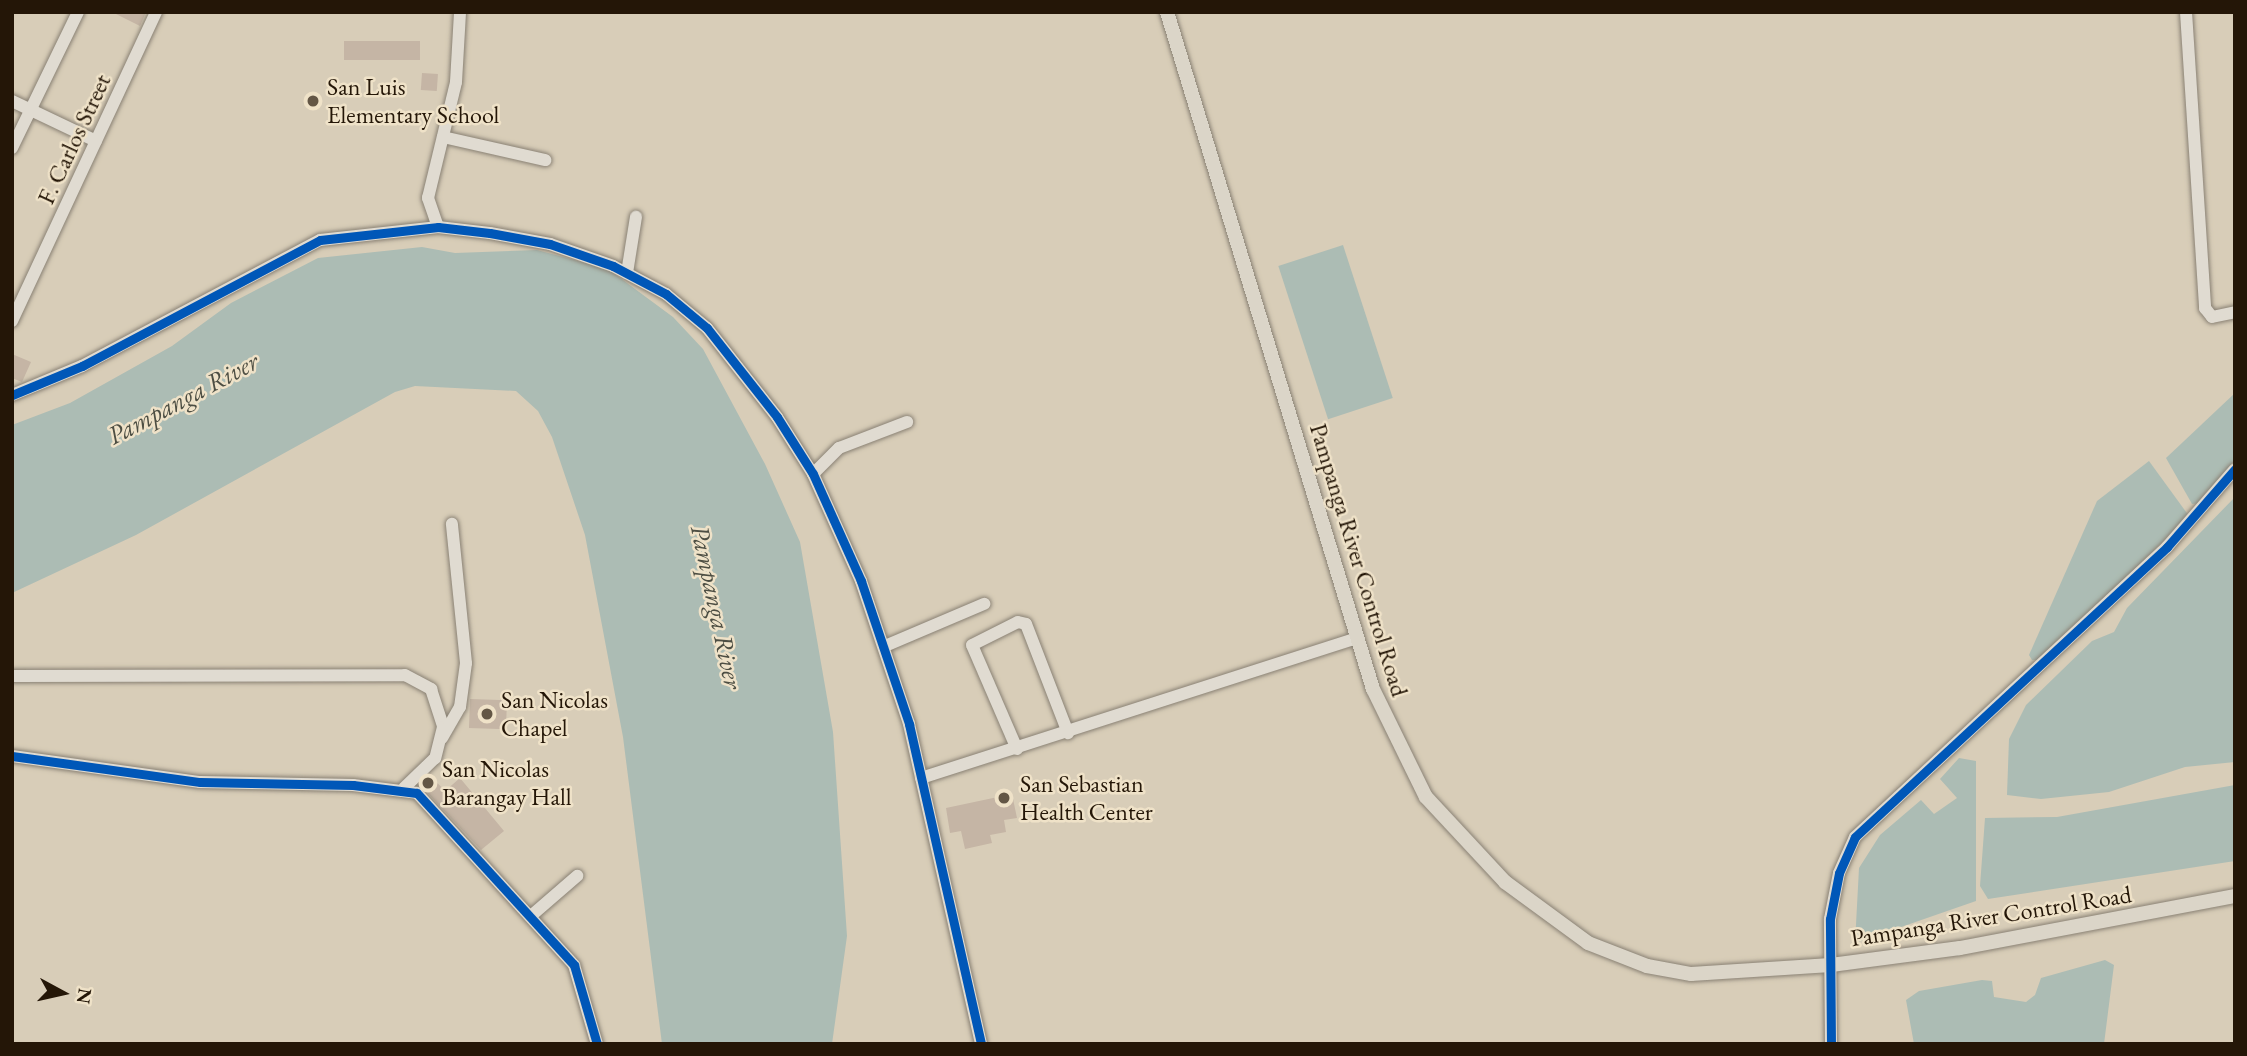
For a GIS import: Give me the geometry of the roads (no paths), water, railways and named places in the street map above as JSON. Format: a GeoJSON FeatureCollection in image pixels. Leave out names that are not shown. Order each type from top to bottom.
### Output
{"type":"FeatureCollection","features":[{"type":"Feature","properties":{"kind":"main road","name":"Pampanga River Control Road"},"geometry":{"type":"LineString","coordinates":[[1167,12],[1355,639],[1395,742],[1426,797],[1462,840],[1545,914],[1588,943],[1647,966],[1690,974],[1831,965],[1960,948],[2235,896]]}},
{"type":"Feature","properties":{"kind":"street"},"geometry":{"type":"LineString","coordinates":[[12,148],[78,12]]}},
{"type":"Feature","properties":{"kind":"street","name":"F. Carlos Street"},"geometry":{"type":"LineString","coordinates":[[12,321],[156,12]]}},
{"type":"Feature","properties":{"kind":"street"},"geometry":{"type":"LineString","coordinates":[[438,227],[428,198],[456,82],[460,12]]}},
{"type":"Feature","properties":{"kind":"street"},"geometry":{"type":"LineString","coordinates":[[2186,12],[2205,308],[2213,317],[2235,312]]}},
{"type":"Feature","properties":{"kind":"street"},"geometry":{"type":"LineString","coordinates":[[12,101],[96,141]]}},
{"type":"Feature","properties":{"kind":"street"},"geometry":{"type":"LineString","coordinates":[[443,137],[545,160]]}},
{"type":"Feature","properties":{"kind":"street"},"geometry":{"type":"LineString","coordinates":[[627,273],[636,217]]}},
{"type":"Feature","properties":{"kind":"street"},"geometry":{"type":"LineString","coordinates":[[12,395],[82,366],[320,240],[438,227],[550,244],[627,273],[707,327],[778,417],[813,474],[885,646],[922,778],[981,1044]]}},
{"type":"Feature","properties":{"kind":"street"},"geometry":{"type":"LineString","coordinates":[[813,474],[839,448],[906,422]]}},
{"type":"Feature","properties":{"kind":"street"},"geometry":{"type":"LineString","coordinates":[[1831,1044],[1830,919],[1839,873],[1855,837],[2167,547],[2235,469]]}},
{"type":"Feature","properties":{"kind":"street"},"geometry":{"type":"LineString","coordinates":[[404,788],[435,758],[442,738],[460,707],[466,663],[452,524]]}},
{"type":"Feature","properties":{"kind":"street"},"geometry":{"type":"LineString","coordinates":[[885,646],[984,604]]}},
{"type":"Feature","properties":{"kind":"street"},"geometry":{"type":"LineString","coordinates":[[1017,749],[972,645],[1018,622],[1026,624],[1068,733]]}},
{"type":"Feature","properties":{"kind":"street"},"geometry":{"type":"LineString","coordinates":[[922,778],[1355,639]]}},
{"type":"Feature","properties":{"kind":"street"},"geometry":{"type":"LineString","coordinates":[[12,676],[405,675],[422,681],[437,698],[442,738]]}},
{"type":"Feature","properties":{"kind":"street"},"geometry":{"type":"LineString","coordinates":[[12,756],[200,782],[404,788],[417,793],[532,915],[574,965],[597,1044]]}},
{"type":"Feature","properties":{"kind":"street"},"geometry":{"type":"LineString","coordinates":[[532,915],[577,876]]}},
{"type":"Feature","properties":{"kind":"water"},"geometry":{"type":"Polygon","coordinates":[[[1343,245],[1393,398],[1328,419],[1278,266],[1343,245]]]}},
{"type":"Feature","properties":{"kind":"water","name":"Pampanga River"},"geometry":{"type":"Polygon","coordinates":[[[422,247],[455,253],[537,250],[608,269],[673,317],[703,349],[765,464],[800,542],[833,732],[847,936],[832,1044],[662,1044],[623,737],[585,535],[552,437],[538,411],[516,391],[415,386],[395,392],[136,535],[12,593],[12,425],[70,403],[172,346],[231,303],[318,258],[422,247]]]}},
{"type":"Feature","properties":{"kind":"water"},"geometry":{"type":"Polygon","coordinates":[[[2235,393],[2235,467],[2201,503],[2192,504],[2166,458],[2235,393]]]}},
{"type":"Feature","properties":{"kind":"water"},"geometry":{"type":"Polygon","coordinates":[[[2149,461],[2189,516],[2042,660],[2032,660],[2029,655],[2097,501],[2149,461]]]}},
{"type":"Feature","properties":{"kind":"water"},"geometry":{"type":"Polygon","coordinates":[[[2235,497],[2235,762],[2185,767],[2109,792],[2041,799],[2007,795],[2009,739],[2026,705],[2092,641],[2114,632],[2127,608],[2235,497]]]}},
{"type":"Feature","properties":{"kind":"water"},"geometry":{"type":"Polygon","coordinates":[[[1959,758],[1976,761],[1976,901],[1855,943],[1859,868],[1880,835],[1921,800],[1934,814],[1957,798],[1940,779],[1959,758]]]}},
{"type":"Feature","properties":{"kind":"water"},"geometry":{"type":"Polygon","coordinates":[[[2235,785],[2235,861],[1988,899],[1980,886],[1985,818],[2057,817],[2235,785]]]}},
{"type":"Feature","properties":{"kind":"water"},"geometry":{"type":"Polygon","coordinates":[[[2105,960],[2114,965],[2104,1044],[1914,1044],[1906,1000],[1919,991],[1982,980],[1992,981],[1994,997],[2026,1002],[2035,995],[2041,978],[2105,960]]]}},
{"type":"Feature","properties":{"kind":"place","name":"San Luis Elementary School"},"geometry":{"type":"Point","coordinates":[313,101]}},
{"type":"Feature","properties":{"kind":"place","name":"San Nicolas Chapel"},"geometry":{"type":"Point","coordinates":[487,714]}},
{"type":"Feature","properties":{"kind":"place","name":"San Nicolas Barangay Hall"},"geometry":{"type":"Point","coordinates":[428,783]}},
{"type":"Feature","properties":{"kind":"place","name":"San Sebastian Health Center"},"geometry":{"type":"Point","coordinates":[1004,798]}}]}
